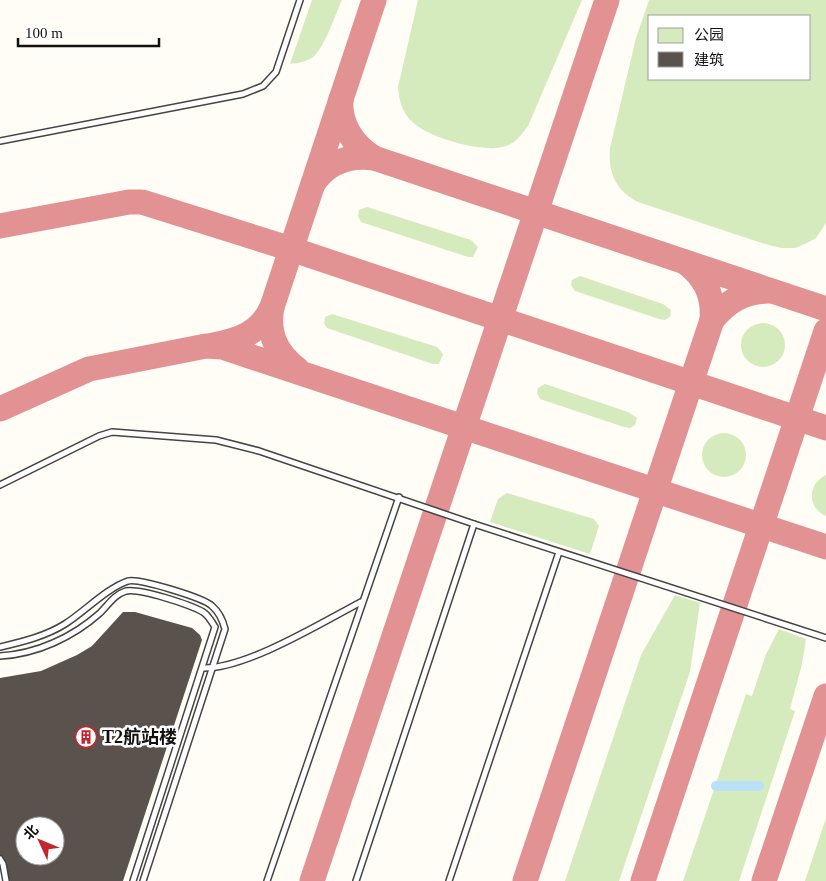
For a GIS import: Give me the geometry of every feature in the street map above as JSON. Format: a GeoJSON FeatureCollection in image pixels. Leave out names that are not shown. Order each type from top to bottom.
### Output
{"type":"FeatureCollection","features":[{"type":"Feature","properties":{"kind":"lane"},"geometry":{"type":"LineString","coordinates":[[0,141],[243,94],[263,86],[276,72],[300,0]]}},
{"type":"Feature","properties":{"kind":"lane"},"geometry":{"type":"LineString","coordinates":[[0,485],[99,436],[122,431],[236,444],[559,552],[826,638]]}},
{"type":"Feature","properties":{"kind":"lane"},"geometry":{"type":"LineString","coordinates":[[267,881],[398,497]]}},
{"type":"Feature","properties":{"kind":"lane"},"geometry":{"type":"LineString","coordinates":[[356,881],[474,524]]}},
{"type":"Feature","properties":{"kind":"lane"},"geometry":{"type":"LineString","coordinates":[[449,881],[559,552]]}},
{"type":"Feature","properties":{"kind":"lane"},"geometry":{"type":"LineString","coordinates":[[0,647],[27,641],[63,625],[118,586],[130,580],[151,582],[211,605],[222,620],[225,629],[143,881]]}},
{"type":"Feature","properties":{"kind":"lane"},"geometry":{"type":"LineString","coordinates":[[0,656],[36,650],[66,637],[99,614],[116,597],[127,591],[156,595],[205,613],[216,627],[133,881]]}},
{"type":"Feature","properties":{"kind":"lane"},"geometry":{"type":"LineString","coordinates":[[203,668],[212,668],[242,661],[361,602]]}},
{"type":"Feature","properties":{"kind":"lane"},"geometry":{"type":"LineString","coordinates":[[0,859],[3,864],[6,881]]}},
{"type":"Feature","properties":{"kind":"green space"},"geometry":{"type":"Polygon","coordinates":[[[312,0],[342,0],[322,46],[308,60],[290,64],[312,0]]]}},
{"type":"Feature","properties":{"kind":"green space"},"geometry":{"type":"Polygon","coordinates":[[[418,0],[582,0],[528,126],[519,138],[506,146],[497,148],[472,146],[433,134],[422,129],[407,117],[399,98],[398,87],[418,0]]]}},
{"type":"Feature","properties":{"kind":"green space"},"geometry":{"type":"Polygon","coordinates":[[[649,0],[826,0],[826,223],[816,238],[795,248],[782,248],[638,202],[624,192],[615,180],[610,165],[610,148],[636,38],[649,0]]]}},
{"type":"Feature","properties":{"kind":"green space"},"geometry":{"type":"Polygon","coordinates":[[[367,207],[471,240],[478,247],[473,257],[468,257],[361,222],[358,216],[359,210],[367,207]]]}},
{"type":"Feature","properties":{"kind":"green space"},"geometry":{"type":"Polygon","coordinates":[[[580,276],[663,304],[671,310],[670,317],[665,320],[659,319],[575,291],[571,285],[572,280],[580,276]]]}},
{"type":"Feature","properties":{"kind":"green space"},"geometry":{"type":"Polygon","coordinates":[[[332,314],[437,347],[443,354],[439,364],[433,364],[327,328],[324,323],[325,317],[332,314]]]}},
{"type":"Feature","properties":{"kind":"green space"},"geometry":{"type":"Polygon","coordinates":[[[763,323],[775,327],[781,333],[785,345],[781,357],[775,363],[763,367],[751,363],[745,357],[741,345],[745,333],[751,327],[763,323]]]}},
{"type":"Feature","properties":{"kind":"green space"},"geometry":{"type":"Polygon","coordinates":[[[545,384],[628,412],[637,418],[635,425],[630,428],[624,427],[540,399],[537,393],[538,388],[545,384]]]}},
{"type":"Feature","properties":{"kind":"green space"},"geometry":{"type":"Polygon","coordinates":[[[724,433],[736,437],[742,443],[746,455],[742,467],[736,473],[724,477],[712,473],[706,467],[702,455],[706,443],[712,437],[724,433]]]}},
{"type":"Feature","properties":{"kind":"green space"},"geometry":{"type":"Polygon","coordinates":[[[826,475],[826,516],[815,507],[812,496],[815,484],[826,475]]]}},
{"type":"Feature","properties":{"kind":"green space"},"geometry":{"type":"Polygon","coordinates":[[[507,493],[594,519],[599,526],[590,554],[490,522],[498,499],[507,493]]]}},
{"type":"Feature","properties":{"kind":"green space"},"geometry":{"type":"Polygon","coordinates":[[[675,595],[700,603],[690,672],[619,881],[565,881],[641,655],[675,595]]]}},
{"type":"Feature","properties":{"kind":"green space"},"geometry":{"type":"Polygon","coordinates":[[[779,629],[806,639],[802,664],[790,709],[795,711],[739,881],[683,881],[746,694],[752,696],[766,654],[779,629]]]}},
{"type":"Feature","properties":{"kind":"green space"},"geometry":{"type":"Polygon","coordinates":[[[826,818],[826,881],[805,881],[826,818]]]}},
{"type":"Feature","properties":{"kind":"building","name":"T2航站楼"},"geometry":{"type":"Polygon","coordinates":[[[123,612],[135,612],[192,628],[200,635],[202,640],[123,881],[9,881],[0,858],[0,678],[41,671],[92,646],[123,612]]]}},
{"type":"Feature","properties":{"kind":"waterway"},"geometry":{"type":"LineString","coordinates":[[716,786],[759,786]]}},
{"type":"Feature","properties":{"kind":"taxiway"},"geometry":{"type":"LineString","coordinates":[[297,369],[284,356],[275,342],[271,325],[272,307],[374,0]]}},
{"type":"Feature","properties":{"kind":"taxiway"},"geometry":{"type":"LineString","coordinates":[[312,881],[607,0]]}},
{"type":"Feature","properties":{"kind":"taxiway"},"geometry":{"type":"LineString","coordinates":[[313,184],[325,170],[339,162],[347,159],[374,158],[366,153],[349,133],[342,117],[341,99]]}},
{"type":"Feature","properties":{"kind":"taxiway"},"geometry":{"type":"LineString","coordinates":[[374,158],[826,309]]}},
{"type":"Feature","properties":{"kind":"taxiway"},"geometry":{"type":"LineString","coordinates":[[0,226],[129,202],[142,202],[291,249],[826,428]]}},
{"type":"Feature","properties":{"kind":"taxiway"},"geometry":{"type":"LineString","coordinates":[[685,262],[698,274],[707,287],[710,295],[712,320],[737,299],[751,293],[768,291]]}},
{"type":"Feature","properties":{"kind":"taxiway"},"geometry":{"type":"LineString","coordinates":[[213,345],[232,341],[248,334],[262,323],[272,307]]}},
{"type":"Feature","properties":{"kind":"taxiway"},"geometry":{"type":"LineString","coordinates":[[525,881],[712,320]]}},
{"type":"Feature","properties":{"kind":"taxiway"},"geometry":{"type":"LineString","coordinates":[[643,881],[826,331]]}},
{"type":"Feature","properties":{"kind":"taxiway"},"geometry":{"type":"LineString","coordinates":[[0,409],[89,369],[206,346],[222,347],[826,547]]}},
{"type":"Feature","properties":{"kind":"taxiway"},"geometry":{"type":"LineString","coordinates":[[764,881],[826,696]]}},
{"type":"Feature","properties":{"kind":"place","name":"T2航站楼"},"geometry":{"type":"Point","coordinates":[86,737]}}]}
